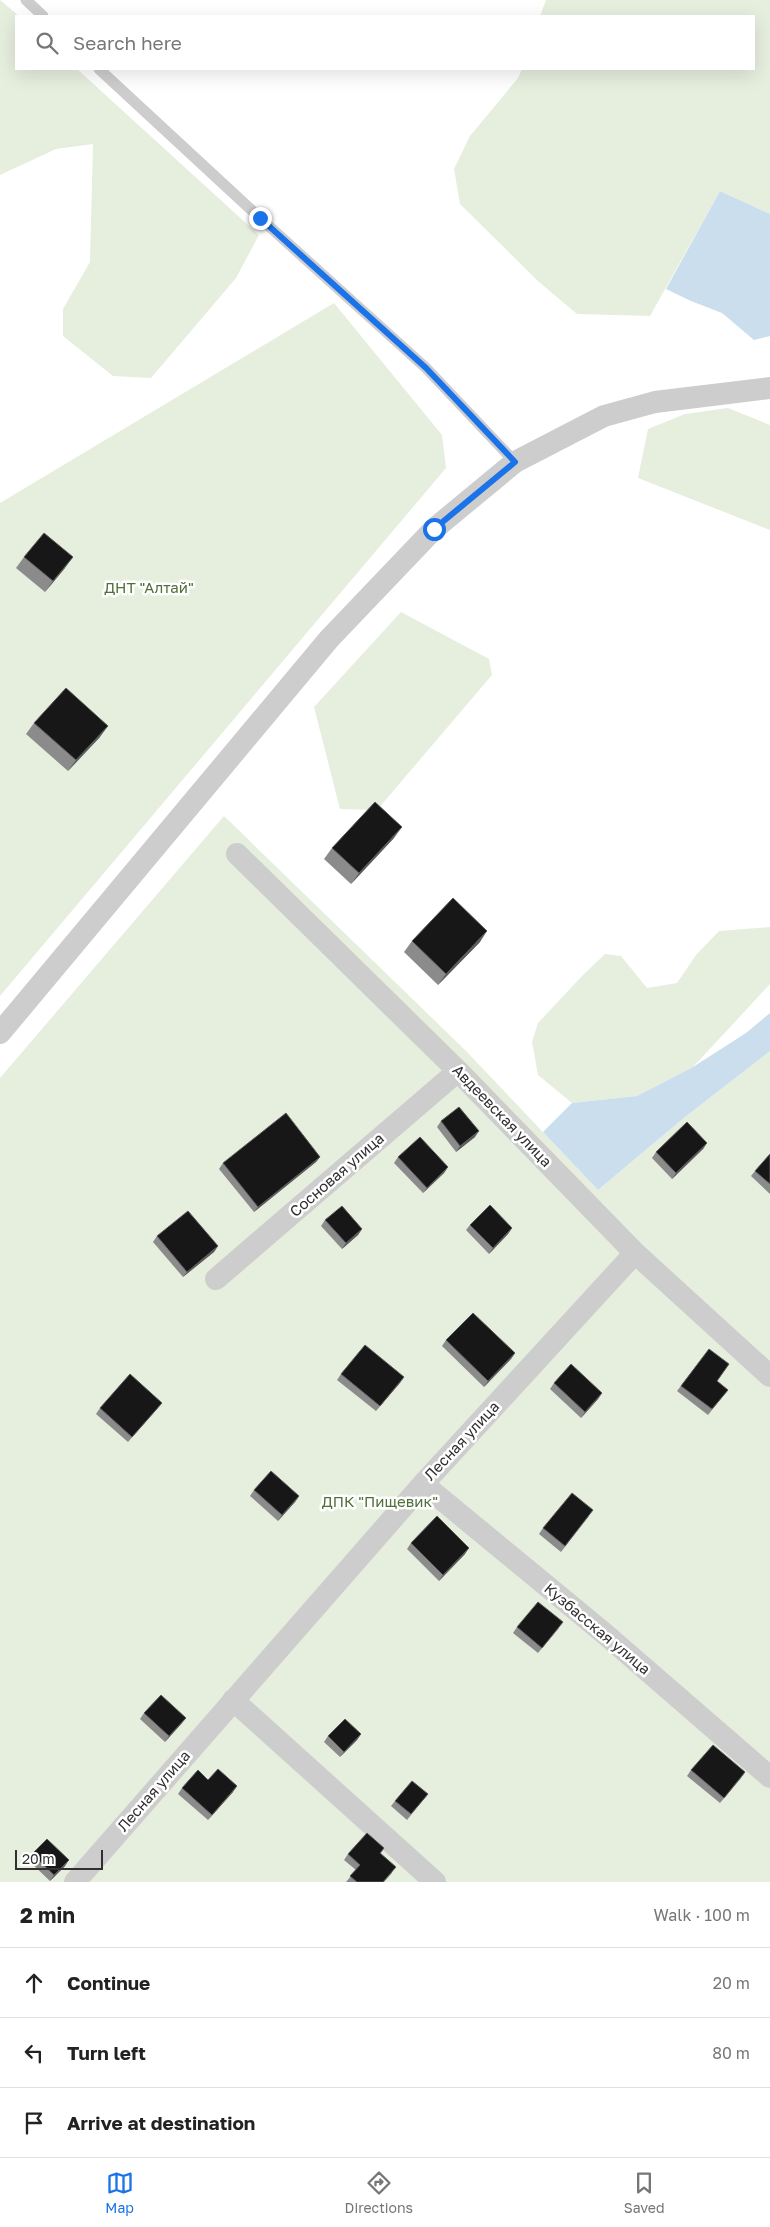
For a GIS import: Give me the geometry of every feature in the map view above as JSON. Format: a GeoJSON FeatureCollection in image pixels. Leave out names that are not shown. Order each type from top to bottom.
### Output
{"type":"FeatureCollection","features":[{"type":"Feature","properties":{"kind":"street"},"geometry":{"type":"LineString","coordinates":[[0,1033],[329,639],[434,529],[515,462],[604,416],[655,402],[770,388]]}},
{"type":"Feature","properties":{"kind":"street","name":"Авдеевская улица"},"geometry":{"type":"LineString","coordinates":[[237,854],[458,1071],[635,1253],[770,1376]]}},
{"type":"Feature","properties":{"kind":"street","name":"Сосновая улица"},"geometry":{"type":"LineString","coordinates":[[216,1279],[458,1071]]}},
{"type":"Feature","properties":{"kind":"street","name":"Лесная улица"},"geometry":{"type":"LineString","coordinates":[[75,1882],[423,1484],[635,1253]]}},
{"type":"Feature","properties":{"kind":"street","name":"Кузбасская улица"},"geometry":{"type":"LineString","coordinates":[[423,1484],[604,1634],[770,1777]]}},
{"type":"Feature","properties":{"kind":"street"},"geometry":{"type":"LineString","coordinates":[[233,1700],[410,1874],[435,1882]]}},
{"type":"Feature","properties":{"kind":"lane"},"geometry":{"type":"LineString","coordinates":[[26,0],[42,15]]}},
{"type":"Feature","properties":{"kind":"lane"},"geometry":{"type":"LineString","coordinates":[[100,70],[426,368],[515,462]]}},
{"type":"Feature","properties":{"kind":"green space"},"geometry":{"type":"Polygon","coordinates":[[[0,0],[18,15],[15,15],[15,70],[78,70],[259,235],[236,278],[151,378],[113,376],[63,336],[63,309],[90,262],[93,144],[56,149],[0,175],[0,0]]]}},
{"type":"Feature","properties":{"kind":"green space"},"geometry":{"type":"Polygon","coordinates":[[[546,0],[770,0],[770,214],[720,191],[650,316],[577,314],[539,282],[460,204],[454,169],[470,136],[518,78],[522,70],[755,70],[755,15],[540,15],[546,0]]]}},
{"type":"Feature","properties":{"kind":"green space","name":"ДНТ \"Алтай\""},"geometry":{"type":"Polygon","coordinates":[[[334,303],[442,435],[446,468],[0,996],[0,503],[334,303]]]}},
{"type":"Feature","properties":{"kind":"green space"},"geometry":{"type":"Polygon","coordinates":[[[728,408],[770,425],[770,530],[638,478],[648,429],[685,414],[728,408]]]}},
{"type":"Feature","properties":{"kind":"green space"},"geometry":{"type":"Polygon","coordinates":[[[401,612],[489,659],[492,675],[377,810],[340,809],[314,707],[401,612]]]}},
{"type":"Feature","properties":{"kind":"green space","name":"ДПК \"Пищевик\""},"geometry":{"type":"Polygon","coordinates":[[[224,816],[465,1050],[598,1190],[685,1117],[770,1051],[770,1882],[0,1882],[0,1078],[224,816]]]}},
{"type":"Feature","properties":{"kind":"green space"},"geometry":{"type":"Polygon","coordinates":[[[770,927],[770,984],[693,1067],[637,1096],[572,1103],[538,1075],[532,1042],[538,1023],[605,954],[621,956],[647,988],[677,983],[696,955],[719,931],[770,927]]]}},
{"type":"Feature","properties":{"kind":"water"},"geometry":{"type":"Polygon","coordinates":[[[720,191],[770,214],[770,336],[754,340],[722,313],[666,289],[720,191]]]}},
{"type":"Feature","properties":{"kind":"water"},"geometry":{"type":"Polygon","coordinates":[[[770,1013],[770,1051],[685,1117],[598,1190],[543,1132],[572,1103],[637,1096],[693,1067],[746,1033],[770,1013]]]}},
{"type":"Feature","properties":{"kind":"building"},"geometry":{"type":"Polygon","coordinates":[[[44,533],[73,557],[53,581],[24,557],[44,533]]]}},
{"type":"Feature","properties":{"kind":"building"},"geometry":{"type":"Polygon","coordinates":[[[66,688],[108,726],[76,760],[34,723],[66,688]]]}},
{"type":"Feature","properties":{"kind":"building"},"geometry":{"type":"Polygon","coordinates":[[[375,802],[402,827],[359,873],[332,848],[375,802]]]}},
{"type":"Feature","properties":{"kind":"building"},"geometry":{"type":"Polygon","coordinates":[[[453,898],[487,931],[446,974],[412,941],[453,898]]]}},
{"type":"Feature","properties":{"kind":"building"},"geometry":{"type":"Polygon","coordinates":[[[459,1107],[479,1131],[460,1146],[441,1121],[459,1107]]]}},
{"type":"Feature","properties":{"kind":"building"},"geometry":{"type":"Polygon","coordinates":[[[286,1113],[320,1157],[258,1207],[223,1163],[286,1113]]]}},
{"type":"Feature","properties":{"kind":"building"},"geometry":{"type":"Polygon","coordinates":[[[687,1122],[707,1143],[676,1173],[656,1152],[687,1122]]]}},
{"type":"Feature","properties":{"kind":"building"},"geometry":{"type":"Polygon","coordinates":[[[420,1137],[448,1167],[427,1188],[398,1157],[420,1137]]]}},
{"type":"Feature","properties":{"kind":"building"},"geometry":{"type":"Polygon","coordinates":[[[770,1154],[770,1184],[755,1171],[770,1154]]]}},
{"type":"Feature","properties":{"kind":"building"},"geometry":{"type":"Polygon","coordinates":[[[490,1205],[512,1228],[493,1248],[470,1225],[490,1205]]]}},
{"type":"Feature","properties":{"kind":"building"},"geometry":{"type":"Polygon","coordinates":[[[342,1206],[362,1229],[346,1243],[325,1220],[342,1206]]]}},
{"type":"Feature","properties":{"kind":"building"},"geometry":{"type":"Polygon","coordinates":[[[188,1211],[218,1246],[187,1272],[157,1236],[188,1211]]]}},
{"type":"Feature","properties":{"kind":"building"},"geometry":{"type":"Polygon","coordinates":[[[473,1313],[515,1353],[488,1381],[446,1340],[473,1313]]]}},
{"type":"Feature","properties":{"kind":"building"},"geometry":{"type":"Polygon","coordinates":[[[365,1345],[404,1377],[380,1406],[341,1374],[365,1345]]]}},
{"type":"Feature","properties":{"kind":"building"},"geometry":{"type":"Polygon","coordinates":[[[709,1349],[729,1364],[717,1381],[728,1390],[712,1409],[681,1386],[709,1349]]]}},
{"type":"Feature","properties":{"kind":"building"},"geometry":{"type":"Polygon","coordinates":[[[571,1364],[602,1393],[585,1412],[554,1383],[571,1364]]]}},
{"type":"Feature","properties":{"kind":"building"},"geometry":{"type":"Polygon","coordinates":[[[130,1374],[162,1403],[132,1437],[100,1408],[130,1374]]]}},
{"type":"Feature","properties":{"kind":"building"},"geometry":{"type":"Polygon","coordinates":[[[271,1471],[299,1496],[282,1515],[254,1490],[271,1471]]]}},
{"type":"Feature","properties":{"kind":"building"},"geometry":{"type":"Polygon","coordinates":[[[572,1493],[593,1510],[565,1546],[543,1528],[572,1493]]]}},
{"type":"Feature","properties":{"kind":"building"},"geometry":{"type":"Polygon","coordinates":[[[437,1516],[469,1548],[443,1575],[411,1543],[437,1516]]]}},
{"type":"Feature","properties":{"kind":"building"},"geometry":{"type":"Polygon","coordinates":[[[538,1602],[563,1622],[542,1648],[517,1627],[538,1602]]]}},
{"type":"Feature","properties":{"kind":"building"},"geometry":{"type":"Polygon","coordinates":[[[161,1695],[186,1718],[169,1736],[144,1713],[161,1695]]]}},
{"type":"Feature","properties":{"kind":"building"},"geometry":{"type":"Polygon","coordinates":[[[345,1719],[361,1734],[344,1752],[328,1736],[345,1719]]]}},
{"type":"Feature","properties":{"kind":"building"},"geometry":{"type":"Polygon","coordinates":[[[713,1745],[745,1772],[724,1798],[691,1770],[713,1745]]]}},
{"type":"Feature","properties":{"kind":"building"},"geometry":{"type":"Polygon","coordinates":[[[218,1769],[237,1786],[212,1815],[182,1788],[198,1770],[208,1780],[218,1769]]]}},
{"type":"Feature","properties":{"kind":"building"},"geometry":{"type":"Polygon","coordinates":[[[412,1781],[428,1794],[411,1814],[395,1801],[412,1781]]]}},
{"type":"Feature","properties":{"kind":"building"},"geometry":{"type":"Polygon","coordinates":[[[367,1833],[384,1848],[380,1853],[396,1867],[383,1882],[357,1882],[350,1876],[360,1865],[348,1854],[367,1833]]]}},
{"type":"Feature","properties":{"kind":"building"},"geometry":{"type":"Polygon","coordinates":[[[47,1839],[69,1860],[54,1875],[32,1854],[47,1839]]]}},
{"type":"Feature","properties":{"kind":"route"},"geometry":{"type":"LineString","coordinates":[[260,218],[426,368],[515,462],[434,529]]}}]}
